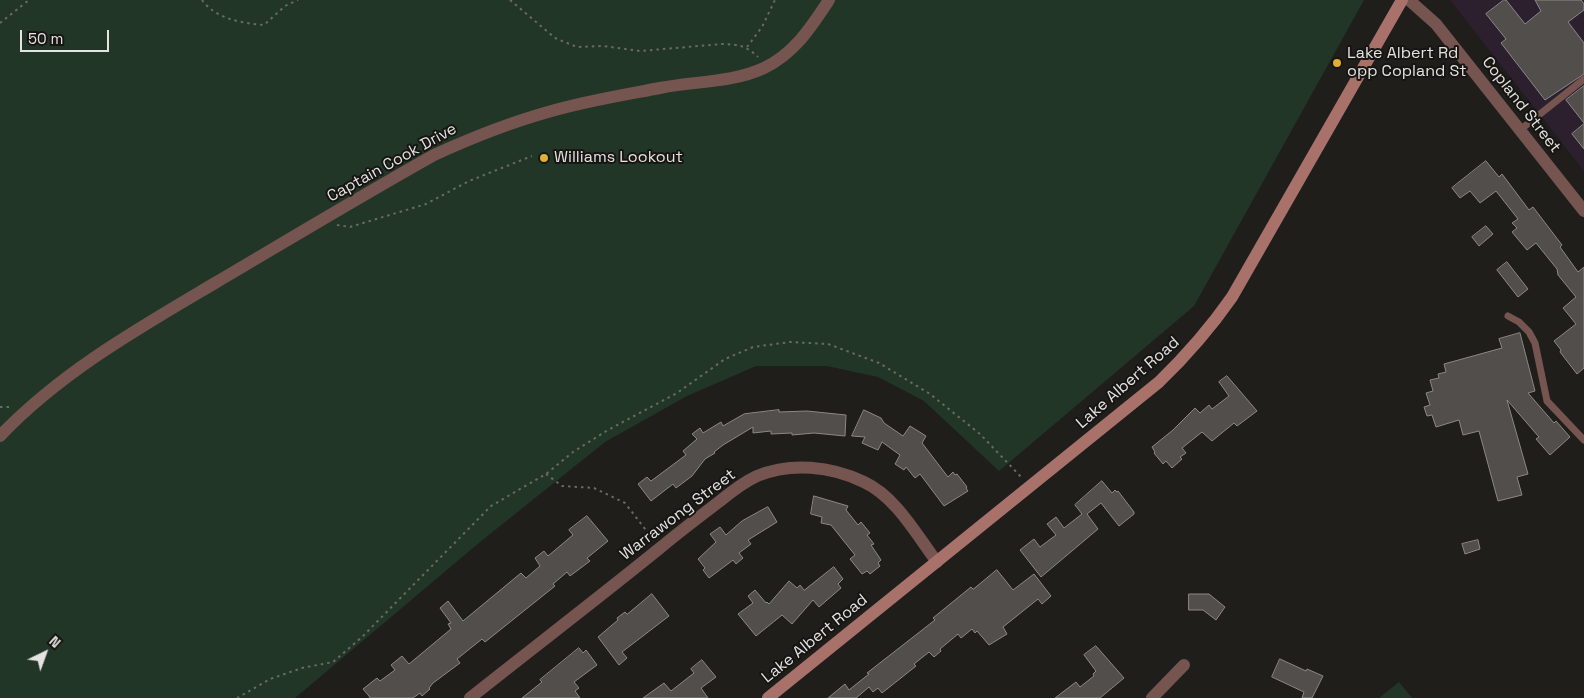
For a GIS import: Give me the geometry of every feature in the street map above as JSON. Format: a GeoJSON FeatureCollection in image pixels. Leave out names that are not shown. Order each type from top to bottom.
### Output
{"type":"FeatureCollection","features":[{"type":"Feature","properties":{"kind":"main road","name":"Lake Albert Road"},"geometry":{"type":"LineString","coordinates":[[768,698],[1159,382],[1186,357],[1211,328],[1251,264],[1402,0]]}},
{"type":"Feature","properties":{"kind":"street","name":"Captain Cook Drive"},"geometry":{"type":"LineString","coordinates":[[0,436],[28,408],[64,378],[96,356],[152,320],[434,155],[470,138],[574,105],[672,85],[743,75],[767,66],[795,46],[809,31],[829,0]]}},
{"type":"Feature","properties":{"kind":"street","name":"Copland Street"},"geometry":{"type":"LineString","coordinates":[[1409,0],[1436,24],[1584,210]]}},
{"type":"Feature","properties":{"kind":"street","name":"Warrawong Street"},"geometry":{"type":"LineString","coordinates":[[470,698],[737,488],[757,476],[778,470],[801,467],[822,468],[865,482],[881,493],[898,510],[937,562]]}},
{"type":"Feature","properties":{"kind":"street"},"geometry":{"type":"LineString","coordinates":[[1152,698],[1184,664]]}},
{"type":"Feature","properties":{"kind":"lane"},"geometry":{"type":"LineString","coordinates":[[1520,130],[1584,79]]}},
{"type":"Feature","properties":{"kind":"lane"},"geometry":{"type":"LineString","coordinates":[[1508,316],[1524,327],[1535,343],[1544,395],[1547,401],[1584,440]]}},
{"type":"Feature","properties":{"kind":"path"},"geometry":{"type":"LineString","coordinates":[[0,23],[29,0]]}},
{"type":"Feature","properties":{"kind":"path"},"geometry":{"type":"LineString","coordinates":[[202,0],[206,6],[219,15],[245,23],[264,25],[285,6],[298,0]]}},
{"type":"Feature","properties":{"kind":"path"},"geometry":{"type":"LineString","coordinates":[[510,0],[555,38],[577,47],[603,46],[640,51],[722,44],[742,45],[767,66]]}},
{"type":"Feature","properties":{"kind":"path"},"geometry":{"type":"LineString","coordinates":[[747,48],[762,27],[775,0]]}},
{"type":"Feature","properties":{"kind":"path"},"geometry":{"type":"LineString","coordinates":[[317,223],[350,226],[373,221],[426,204],[469,181],[532,156]]}},
{"type":"Feature","properties":{"kind":"path"},"geometry":{"type":"LineString","coordinates":[[238,698],[270,679],[302,668],[333,662],[363,636],[491,506],[546,474],[573,452],[643,410],[677,393],[725,360],[753,347],[790,342],[828,344],[879,363],[930,394],[980,434],[1030,487]]}},
{"type":"Feature","properties":{"kind":"path"},"geometry":{"type":"LineString","coordinates":[[546,474],[562,486],[594,488],[625,503],[660,548]]}},
{"type":"Feature","properties":{"kind":"shaded area"},"geometry":{"type":"Polygon","coordinates":[[[1450,0],[1584,0],[1584,171],[1450,0]]]}},
{"type":"Feature","properties":{"kind":"green space"},"geometry":{"type":"Polygon","coordinates":[[[0,0],[1364,0],[1194,306],[999,471],[924,401],[878,377],[827,366],[756,366],[687,396],[605,442],[480,542],[295,698],[0,698],[0,0]]]}},
{"type":"Feature","properties":{"kind":"green space"},"geometry":{"type":"Polygon","coordinates":[[[1399,682],[1412,698],[1379,698],[1399,682]]]}},
{"type":"Feature","properties":{"kind":"building"},"geometry":{"type":"Polygon","coordinates":[[[1506,0],[1525,24],[1541,11],[1535,0],[1581,0],[1584,4],[1584,10],[1568,22],[1584,43],[1584,74],[1545,100],[1501,43],[1506,39],[1486,14],[1506,0]]]}},
{"type":"Feature","properties":{"kind":"building"},"geometry":{"type":"Polygon","coordinates":[[[1584,86],[1584,123],[1566,100],[1584,86]]]}},
{"type":"Feature","properties":{"kind":"building"},"geometry":{"type":"Polygon","coordinates":[[[1584,124],[1584,149],[1572,134],[1584,124]]]}},
{"type":"Feature","properties":{"kind":"building"},"geometry":{"type":"Polygon","coordinates":[[[1486,161],[1499,177],[1502,174],[1529,210],[1533,207],[1562,245],[1560,247],[1578,272],[1584,267],[1584,368],[1577,374],[1554,341],[1576,324],[1563,308],[1576,297],[1536,243],[1527,250],[1512,232],[1517,228],[1512,223],[1518,219],[1496,191],[1480,203],[1470,191],[1460,198],[1452,188],[1486,161]]]}},
{"type":"Feature","properties":{"kind":"building"},"geometry":{"type":"Polygon","coordinates":[[[1486,226],[1493,234],[1479,246],[1472,237],[1486,226]]]}},
{"type":"Feature","properties":{"kind":"building"},"geometry":{"type":"Polygon","coordinates":[[[1507,262],[1528,289],[1518,297],[1497,270],[1507,262]]]}},
{"type":"Feature","properties":{"kind":"building"},"geometry":{"type":"Polygon","coordinates":[[[1520,333],[1535,391],[1528,393],[1554,423],[1556,421],[1570,437],[1550,455],[1536,439],[1539,437],[1507,400],[1528,474],[1517,477],[1522,495],[1498,501],[1479,431],[1463,435],[1459,420],[1436,427],[1432,415],[1427,416],[1424,407],[1430,405],[1426,393],[1433,391],[1430,380],[1439,378],[1438,374],[1446,372],[1444,364],[1502,348],[1499,339],[1520,333]]]}},
{"type":"Feature","properties":{"kind":"building"},"geometry":{"type":"Polygon","coordinates":[[[1227,376],[1257,411],[1237,426],[1234,423],[1212,441],[1202,432],[1182,448],[1186,453],[1180,457],[1182,459],[1172,468],[1166,461],[1163,464],[1154,453],[1152,447],[1173,430],[1195,408],[1200,413],[1209,405],[1212,409],[1229,396],[1219,382],[1227,376]]]}},
{"type":"Feature","properties":{"kind":"building"},"geometry":{"type":"Polygon","coordinates":[[[779,410],[779,412],[807,411],[846,415],[845,436],[814,433],[771,434],[771,431],[753,433],[753,427],[723,445],[705,459],[692,476],[676,488],[673,484],[651,501],[638,484],[647,477],[651,481],[686,455],[683,451],[697,439],[692,434],[700,428],[703,433],[721,422],[723,426],[744,414],[779,410]]]}},
{"type":"Feature","properties":{"kind":"building"},"geometry":{"type":"Polygon","coordinates":[[[864,410],[881,418],[884,423],[903,436],[910,426],[926,436],[922,443],[948,477],[953,472],[955,475],[957,474],[968,491],[944,506],[920,474],[915,478],[906,467],[904,470],[895,464],[900,455],[882,442],[878,450],[862,443],[865,437],[852,436],[864,410]]]}},
{"type":"Feature","properties":{"kind":"building"},"geometry":{"type":"Polygon","coordinates":[[[1102,481],[1112,493],[1115,490],[1118,491],[1134,514],[1119,526],[1101,503],[1087,514],[1098,529],[1041,577],[1020,550],[1034,539],[1040,547],[1056,535],[1047,524],[1056,517],[1064,528],[1082,514],[1075,505],[1102,481]]]}},
{"type":"Feature","properties":{"kind":"building"},"geometry":{"type":"Polygon","coordinates":[[[814,496],[848,506],[846,510],[858,525],[861,522],[870,533],[867,535],[874,544],[871,545],[881,560],[878,563],[880,566],[870,574],[867,571],[862,574],[850,559],[855,555],[831,525],[821,523],[822,517],[811,514],[814,496]]]}},
{"type":"Feature","properties":{"kind":"building"},"geometry":{"type":"Polygon","coordinates":[[[768,507],[777,522],[748,540],[751,544],[739,553],[743,558],[736,564],[733,560],[709,578],[703,570],[705,568],[698,559],[716,542],[710,534],[720,527],[726,535],[742,521],[768,507]]]}},
{"type":"Feature","properties":{"kind":"building"},"geometry":{"type":"Polygon","coordinates":[[[587,516],[608,541],[587,558],[590,561],[570,576],[567,572],[553,584],[555,586],[485,642],[482,639],[457,659],[460,663],[433,683],[430,689],[422,696],[420,693],[413,698],[370,698],[363,689],[377,678],[380,681],[395,670],[391,665],[402,656],[409,664],[451,629],[448,624],[451,623],[440,608],[448,601],[463,621],[521,573],[526,578],[540,566],[535,558],[544,551],[548,556],[573,535],[569,530],[587,516]]]}},
{"type":"Feature","properties":{"kind":"building"},"geometry":{"type":"Polygon","coordinates":[[[1478,540],[1480,549],[1465,554],[1462,544],[1478,540]]]}},
{"type":"Feature","properties":{"kind":"building"},"geometry":{"type":"Polygon","coordinates":[[[834,567],[843,579],[838,584],[841,588],[819,607],[813,600],[792,624],[782,615],[756,636],[738,614],[753,603],[748,596],[755,590],[769,604],[789,581],[797,588],[800,585],[804,590],[834,567]]]}},
{"type":"Feature","properties":{"kind":"building"},"geometry":{"type":"Polygon","coordinates":[[[997,570],[1013,590],[1034,574],[1051,596],[1042,604],[1038,599],[1003,627],[1007,634],[989,645],[977,631],[975,633],[972,629],[961,638],[958,634],[940,649],[941,651],[934,657],[929,652],[914,664],[916,666],[882,693],[878,688],[873,692],[869,687],[856,698],[828,698],[845,684],[849,690],[869,674],[867,673],[935,620],[933,618],[971,587],[973,589],[997,570]]]}},
{"type":"Feature","properties":{"kind":"building"},"geometry":{"type":"Polygon","coordinates":[[[652,594],[669,616],[622,652],[627,658],[619,665],[598,637],[618,620],[617,618],[625,612],[627,614],[652,594]]]}},
{"type":"Feature","properties":{"kind":"building"},"geometry":{"type":"Polygon","coordinates":[[[1189,594],[1209,594],[1225,607],[1216,620],[1203,610],[1189,610],[1189,594]]]}},
{"type":"Feature","properties":{"kind":"building"},"geometry":{"type":"Polygon","coordinates":[[[1096,646],[1124,678],[1100,698],[1055,698],[1076,682],[1080,687],[1094,676],[1093,674],[1096,671],[1084,655],[1096,646]]]}},
{"type":"Feature","properties":{"kind":"building"},"geometry":{"type":"Polygon","coordinates":[[[579,648],[583,653],[586,650],[597,665],[574,682],[579,688],[575,691],[580,698],[522,698],[542,682],[540,680],[579,648]]]}},
{"type":"Feature","properties":{"kind":"building"},"geometry":{"type":"Polygon","coordinates":[[[1280,659],[1306,671],[1307,669],[1323,676],[1312,698],[1302,698],[1304,692],[1272,677],[1280,659]]]}},
{"type":"Feature","properties":{"kind":"building"},"geometry":{"type":"Polygon","coordinates":[[[702,660],[716,677],[701,688],[708,698],[643,698],[664,683],[671,691],[694,673],[691,669],[702,660]]]}},
{"type":"Feature","properties":{"kind":"place","name":"Lake Albert Rd opp Copland St"},"geometry":{"type":"Point","coordinates":[1337,63]}},
{"type":"Feature","properties":{"kind":"place","name":"Williams Lookout"},"geometry":{"type":"Point","coordinates":[544,158]}}]}
